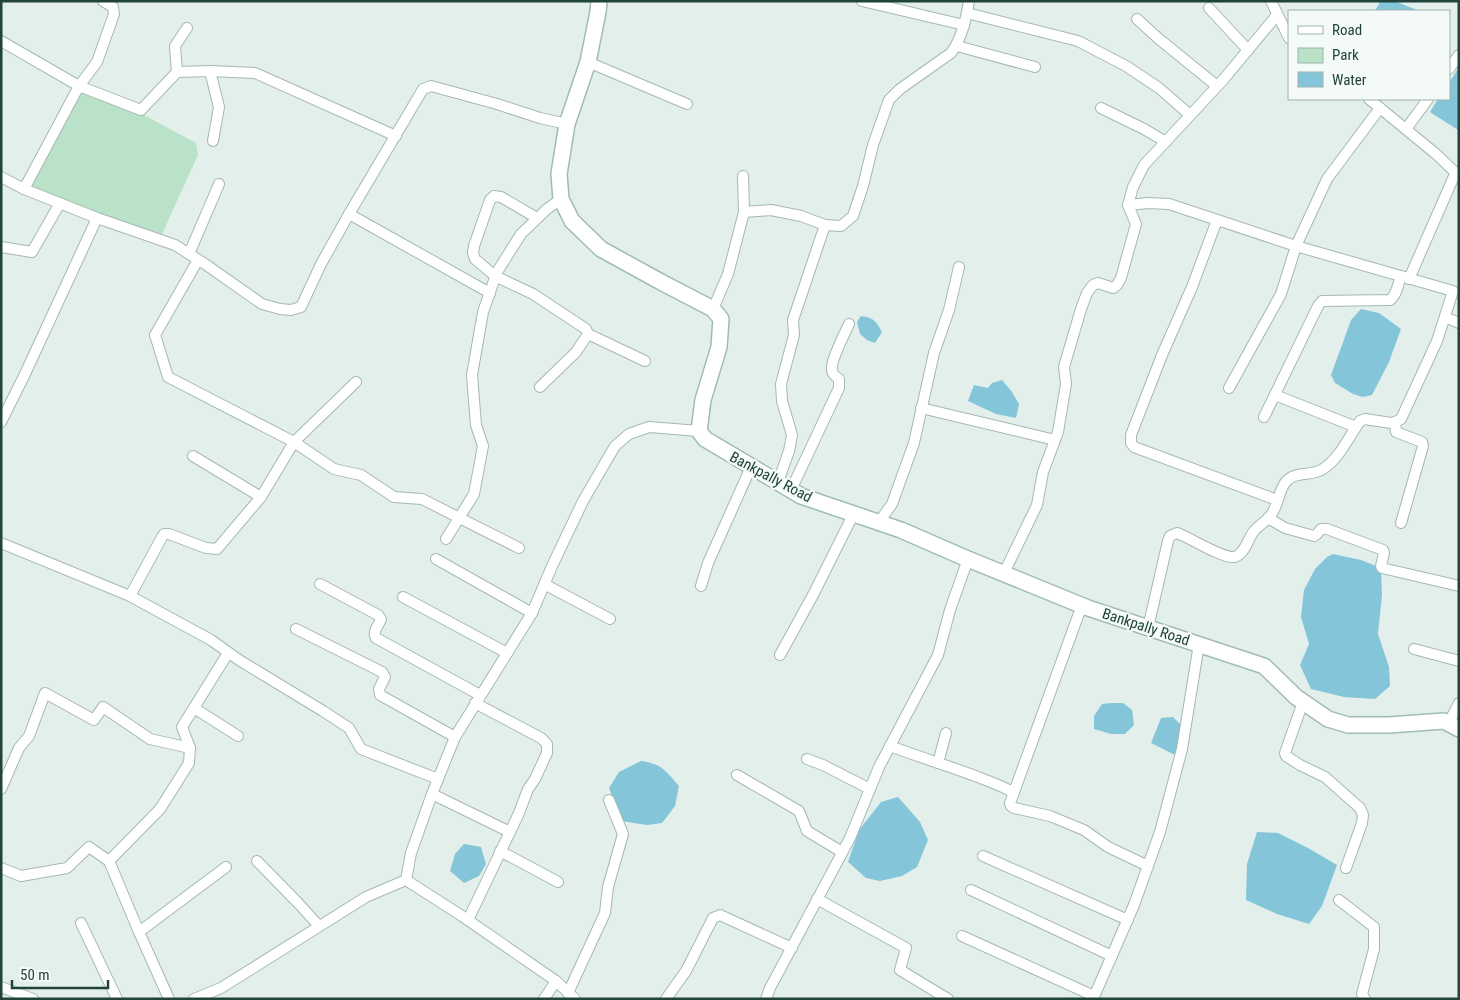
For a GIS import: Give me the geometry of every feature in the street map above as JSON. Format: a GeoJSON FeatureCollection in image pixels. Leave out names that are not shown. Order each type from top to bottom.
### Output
{"type":"FeatureCollection","features":[{"type":"Feature","properties":{"kind":"street"},"geometry":{"type":"LineString","coordinates":[[24,189],[79,86],[97,62],[114,14],[113,7],[103,1]]}},
{"type":"Feature","properties":{"kind":"street"},"geometry":{"type":"LineString","coordinates":[[406,880],[411,853],[455,737],[532,613],[583,502],[615,446],[629,434],[649,427],[699,431],[703,400],[719,347],[721,320],[713,308],[601,249],[572,222],[561,199],[559,174],[568,124],[588,62],[598,12],[598,1]]}},
{"type":"Feature","properties":{"kind":"street"},"geometry":{"type":"LineString","coordinates":[[862,1],[964,25]]}},
{"type":"Feature","properties":{"kind":"street"},"geometry":{"type":"LineString","coordinates":[[744,212],[771,210],[801,216],[826,225],[841,226],[853,216],[873,145],[889,100],[900,89],[951,53],[956,46],[964,25],[969,1]]}},
{"type":"Feature","properties":{"kind":"street"},"geometry":{"type":"LineString","coordinates":[[1271,1],[1288,36]]}},
{"type":"Feature","properties":{"kind":"street"},"geometry":{"type":"LineString","coordinates":[[1209,8],[1248,50]]}},
{"type":"Feature","properties":{"kind":"street"},"geometry":{"type":"LineString","coordinates":[[967,13],[1078,42],[1126,66],[1159,88],[1190,115]]}},
{"type":"Feature","properties":{"kind":"street"},"geometry":{"type":"LineString","coordinates":[[1004,573],[1037,505],[1043,472],[1058,432],[1066,384],[1064,367],[1081,309],[1093,285],[1098,283],[1113,288],[1121,278],[1136,224],[1128,205],[1133,187],[1144,165],[1217,86],[1277,15]]}},
{"type":"Feature","properties":{"kind":"street"},"geometry":{"type":"LineString","coordinates":[[1137,19],[1217,86]]}},
{"type":"Feature","properties":{"kind":"street"},"geometry":{"type":"LineString","coordinates":[[177,72],[175,46],[187,28]]}},
{"type":"Feature","properties":{"kind":"street"},"geometry":{"type":"LineString","coordinates":[[1,41],[79,86],[141,110],[177,72],[255,73],[396,136]]}},
{"type":"Feature","properties":{"kind":"street"},"geometry":{"type":"LineString","coordinates":[[956,46],[1035,67]]}},
{"type":"Feature","properties":{"kind":"street"},"geometry":{"type":"LineString","coordinates":[[1450,68],[1459,55]]}},
{"type":"Feature","properties":{"kind":"street"},"geometry":{"type":"LineString","coordinates":[[588,62],[688,104]]}},
{"type":"Feature","properties":{"kind":"street"},"geometry":{"type":"LineString","coordinates":[[210,71],[219,107],[213,141]]}},
{"type":"Feature","properties":{"kind":"street"},"geometry":{"type":"LineString","coordinates":[[1,177],[24,189],[97,218],[175,245],[262,304],[291,310],[301,307],[321,264],[423,89],[431,86],[540,118],[568,124]]}},
{"type":"Feature","properties":{"kind":"street"},"geometry":{"type":"LineString","coordinates":[[1264,417],[1318,306],[1322,301],[1390,300],[1405,277],[1457,175],[1436,154],[1370,100]]}},
{"type":"Feature","properties":{"kind":"street"},"geometry":{"type":"LineString","coordinates":[[1406,129],[1427,100]]}},
{"type":"Feature","properties":{"kind":"street"},"geometry":{"type":"LineString","coordinates":[[1101,108],[1166,142]]}},
{"type":"Feature","properties":{"kind":"street"},"geometry":{"type":"LineString","coordinates":[[1229,388],[1281,294],[1296,246],[1327,179],[1380,108]]}},
{"type":"Feature","properties":{"kind":"street"},"geometry":{"type":"LineString","coordinates":[[713,308],[728,274],[744,212],[743,176]]}},
{"type":"Feature","properties":{"kind":"street"},"geometry":{"type":"LineString","coordinates":[[219,184],[193,257],[155,335],[168,377],[294,442],[334,469],[361,475],[394,496],[422,499],[519,548]]}},
{"type":"Feature","properties":{"kind":"street"},"geometry":{"type":"LineString","coordinates":[[537,218],[502,197],[494,196],[490,200],[474,246],[473,253],[475,259],[495,276],[533,294],[586,329],[588,334],[645,361]]}},
{"type":"Feature","properties":{"kind":"street"},"geometry":{"type":"LineString","coordinates":[[446,540],[474,494],[483,446],[476,425],[472,375],[483,312],[495,276],[520,234],[561,199]]}},
{"type":"Feature","properties":{"kind":"street"},"geometry":{"type":"LineString","coordinates":[[1,247],[32,252],[60,203]]}},
{"type":"Feature","properties":{"kind":"street"},"geometry":{"type":"LineString","coordinates":[[1128,205],[1168,204],[1296,246],[1453,291],[1437,341],[1401,419],[1391,423],[1365,419],[1360,421],[1351,437],[1321,471],[1291,477],[1283,486],[1273,513],[1255,530],[1242,552],[1238,555],[1232,557],[1222,554],[1177,533],[1170,536],[1148,628]]}},
{"type":"Feature","properties":{"kind":"street"},"geometry":{"type":"LineString","coordinates":[[349,214],[490,293]]}},
{"type":"Feature","properties":{"kind":"street"},"geometry":{"type":"LineString","coordinates":[[1,422],[97,218]]}},
{"type":"Feature","properties":{"kind":"street"},"geometry":{"type":"LineString","coordinates":[[1217,220],[1189,294],[1162,354],[1131,435],[1131,443],[1134,447],[1277,500]]}},
{"type":"Feature","properties":{"kind":"street"},"geometry":{"type":"LineString","coordinates":[[784,486],[792,435],[782,401],[781,384],[794,335],[793,320],[826,225]]}},
{"type":"Feature","properties":{"kind":"street"},"geometry":{"type":"LineString","coordinates":[[879,522],[892,504],[914,443],[934,353],[950,310],[959,267]]}},
{"type":"Feature","properties":{"kind":"street"},"geometry":{"type":"LineString","coordinates":[[1445,317],[1459,323]]}},
{"type":"Feature","properties":{"kind":"street"},"geometry":{"type":"LineString","coordinates":[[784,486],[839,388],[839,379],[831,369],[849,324]]}},
{"type":"Feature","properties":{"kind":"street"},"geometry":{"type":"LineString","coordinates":[[540,387],[576,352],[588,334]]}},
{"type":"Feature","properties":{"kind":"street"},"geometry":{"type":"LineString","coordinates":[[130,596],[164,534],[169,534],[206,548],[217,549],[261,497],[294,442],[356,382]]}},
{"type":"Feature","properties":{"kind":"street"},"geometry":{"type":"LineString","coordinates":[[1274,395],[1356,427]]}},
{"type":"Feature","properties":{"kind":"street"},"geometry":{"type":"LineString","coordinates":[[921,408],[1055,440]]}},
{"type":"Feature","properties":{"kind":"street"},"geometry":{"type":"LineString","coordinates":[[1395,422],[1396,432],[1422,442],[1423,446],[1401,522]]}},
{"type":"Feature","properties":{"kind":"street","name":"Bankpally Road"},"geometry":{"type":"LineString","coordinates":[[699,431],[704,440],[801,496],[901,530],[1082,605],[1264,666],[1296,697],[1328,719],[1348,725],[1389,725],[1444,721],[1454,726]]}},
{"type":"Feature","properties":{"kind":"street"},"geometry":{"type":"LineString","coordinates":[[193,456],[261,497]]}},
{"type":"Feature","properties":{"kind":"street"},"geometry":{"type":"LineString","coordinates":[[701,586],[708,563],[751,467]]}},
{"type":"Feature","properties":{"kind":"street"},"geometry":{"type":"LineString","coordinates":[[780,655],[854,514]]}},
{"type":"Feature","properties":{"kind":"street"},"geometry":{"type":"LineString","coordinates":[[1268,518],[1285,528],[1314,536],[1320,528],[1326,529],[1383,550],[1382,568],[1459,586]]}},
{"type":"Feature","properties":{"kind":"street"},"geometry":{"type":"LineString","coordinates":[[1,542],[130,596],[211,640],[228,653],[349,728],[361,749],[438,780]]}},
{"type":"Feature","properties":{"kind":"street"},"geometry":{"type":"LineString","coordinates":[[766,999],[770,988],[850,838],[879,767],[938,655],[950,610],[968,558]]}},
{"type":"Feature","properties":{"kind":"street"},"geometry":{"type":"LineString","coordinates":[[436,560],[532,613]]}},
{"type":"Feature","properties":{"kind":"street"},"geometry":{"type":"LineString","coordinates":[[320,584],[382,618],[374,631],[376,638],[541,738],[547,744],[547,753],[535,779],[528,789],[510,832],[468,920]]}},
{"type":"Feature","properties":{"kind":"street"},"geometry":{"type":"LineString","coordinates":[[544,584],[610,619]]}},
{"type":"Feature","properties":{"kind":"street"},"geometry":{"type":"LineString","coordinates":[[403,597],[506,653]]}},
{"type":"Feature","properties":{"kind":"street"},"geometry":{"type":"LineString","coordinates":[[1082,605],[1010,803],[1014,808],[1050,816],[1084,830],[1108,847],[1148,866]]}},
{"type":"Feature","properties":{"kind":"street"},"geometry":{"type":"LineString","coordinates":[[296,629],[382,672],[385,678],[379,689],[380,694],[455,737]]}},
{"type":"Feature","properties":{"kind":"street"},"geometry":{"type":"LineString","coordinates":[[962,936],[1094,998],[1128,920],[1160,832],[1182,749],[1199,644]]}},
{"type":"Feature","properties":{"kind":"street"},"geometry":{"type":"LineString","coordinates":[[1414,649],[1459,661]]}},
{"type":"Feature","properties":{"kind":"street"},"geometry":{"type":"LineString","coordinates":[[109,861],[160,808],[189,763],[190,748],[182,727],[228,653]]}},
{"type":"Feature","properties":{"kind":"street"},"geometry":{"type":"LineString","coordinates":[[1,789],[19,748],[29,736],[45,693],[94,720],[103,707],[150,740],[190,748]]}},
{"type":"Feature","properties":{"kind":"street"},"geometry":{"type":"LineString","coordinates":[[1303,702],[1285,753],[1287,758],[1325,777],[1360,808],[1363,815],[1362,823],[1346,868]]}},
{"type":"Feature","properties":{"kind":"street"},"geometry":{"type":"LineString","coordinates":[[1454,726],[1459,703]]}},
{"type":"Feature","properties":{"kind":"street"},"geometry":{"type":"LineString","coordinates":[[194,708],[238,736]]}},
{"type":"Feature","properties":{"kind":"street"},"geometry":{"type":"LineString","coordinates":[[938,763],[946,733]]}},
{"type":"Feature","properties":{"kind":"street"},"geometry":{"type":"LineString","coordinates":[[890,746],[961,770],[1014,793]]}},
{"type":"Feature","properties":{"kind":"street"},"geometry":{"type":"LineString","coordinates":[[807,759],[870,789]]}},
{"type":"Feature","properties":{"kind":"street"},"geometry":{"type":"LineString","coordinates":[[737,775],[799,811],[806,831],[842,852]]}},
{"type":"Feature","properties":{"kind":"street"},"geometry":{"type":"LineString","coordinates":[[432,794],[510,832]]}},
{"type":"Feature","properties":{"kind":"street"},"geometry":{"type":"LineString","coordinates":[[406,880],[556,981],[571,996],[605,913],[608,887],[623,834],[609,800]]}},
{"type":"Feature","properties":{"kind":"street"},"geometry":{"type":"LineString","coordinates":[[1,868],[21,876],[68,868],[89,847],[109,861],[169,999]]}},
{"type":"Feature","properties":{"kind":"street"},"geometry":{"type":"LineString","coordinates":[[500,851],[558,882]]}},
{"type":"Feature","properties":{"kind":"street"},"geometry":{"type":"LineString","coordinates":[[983,856],[1128,920]]}},
{"type":"Feature","properties":{"kind":"street"},"geometry":{"type":"LineString","coordinates":[[257,861],[319,926]]}},
{"type":"Feature","properties":{"kind":"street"},"geometry":{"type":"LineString","coordinates":[[139,932],[226,867]]}},
{"type":"Feature","properties":{"kind":"street"},"geometry":{"type":"LineString","coordinates":[[194,999],[221,988],[366,897],[406,880]]}},
{"type":"Feature","properties":{"kind":"street"},"geometry":{"type":"LineString","coordinates":[[971,890],[1112,956]]}},
{"type":"Feature","properties":{"kind":"street"},"geometry":{"type":"LineString","coordinates":[[817,900],[906,948],[900,970],[948,999]]}},
{"type":"Feature","properties":{"kind":"street"},"geometry":{"type":"LineString","coordinates":[[1339,900],[1374,926],[1374,949],[1362,994],[1365,999]]}},
{"type":"Feature","properties":{"kind":"street"},"geometry":{"type":"LineString","coordinates":[[666,999],[686,971],[713,918],[716,916],[720,915],[792,948]]}},
{"type":"Feature","properties":{"kind":"street"},"geometry":{"type":"LineString","coordinates":[[81,923],[118,999]]}},
{"type":"Feature","properties":{"kind":"street"},"geometry":{"type":"LineString","coordinates":[[544,999],[556,981]]}},
{"type":"Feature","properties":{"kind":"street"},"geometry":{"type":"LineString","coordinates":[[1,987],[33,999]]}},
{"type":"Feature","properties":{"kind":"green space"},"geometry":{"type":"Polygon","coordinates":[[[81,92],[144,115],[196,143],[198,155],[161,236],[29,188],[81,92]]]}},
{"type":"Feature","properties":{"kind":"water"},"geometry":{"type":"Polygon","coordinates":[[[1380,2],[1397,2],[1417,10],[1376,10],[1380,2]]]}},
{"type":"Feature","properties":{"kind":"water"},"geometry":{"type":"Polygon","coordinates":[[[1459,67],[1458,130],[1430,112],[1437,100],[1450,100],[1450,81],[1459,67]]]}},
{"type":"Feature","properties":{"kind":"water"},"geometry":{"type":"Polygon","coordinates":[[[1361,309],[1379,313],[1401,329],[1389,362],[1372,395],[1363,397],[1353,394],[1335,383],[1331,375],[1351,320],[1361,309]]]}},
{"type":"Feature","properties":{"kind":"water"},"geometry":{"type":"Polygon","coordinates":[[[861,316],[874,321],[882,332],[875,343],[867,340],[860,334],[857,322],[861,316]]]}},
{"type":"Feature","properties":{"kind":"water"},"geometry":{"type":"Polygon","coordinates":[[[1002,380],[1019,404],[1016,418],[996,414],[968,401],[974,385],[988,388],[992,383],[1002,380]]]}},
{"type":"Feature","properties":{"kind":"water"},"geometry":{"type":"Polygon","coordinates":[[[1333,554],[1361,560],[1381,568],[1382,595],[1378,634],[1389,667],[1390,686],[1375,699],[1344,697],[1311,689],[1300,665],[1309,644],[1301,617],[1304,590],[1315,569],[1327,557],[1333,554]]]}},
{"type":"Feature","properties":{"kind":"water"},"geometry":{"type":"Polygon","coordinates":[[[1123,703],[1132,710],[1134,725],[1125,734],[1111,734],[1094,729],[1094,716],[1102,704],[1123,703]]]}},
{"type":"Feature","properties":{"kind":"water"},"geometry":{"type":"Polygon","coordinates":[[[1173,717],[1182,726],[1175,755],[1151,743],[1161,718],[1173,717]]]}},
{"type":"Feature","properties":{"kind":"water"},"geometry":{"type":"Polygon","coordinates":[[[641,761],[659,766],[679,786],[675,806],[662,823],[647,825],[621,821],[609,788],[619,772],[641,761]]]}},
{"type":"Feature","properties":{"kind":"water"},"geometry":{"type":"Polygon","coordinates":[[[898,797],[920,822],[928,840],[917,867],[902,876],[880,881],[866,878],[848,862],[859,830],[881,802],[898,797]]]}},
{"type":"Feature","properties":{"kind":"water"},"geometry":{"type":"Polygon","coordinates":[[[1257,832],[1278,833],[1337,865],[1322,906],[1309,924],[1277,914],[1246,900],[1247,864],[1257,832]]]}},
{"type":"Feature","properties":{"kind":"water"},"geometry":{"type":"Polygon","coordinates":[[[464,844],[481,847],[486,864],[479,876],[464,883],[450,871],[455,854],[464,844]]]}}]}
